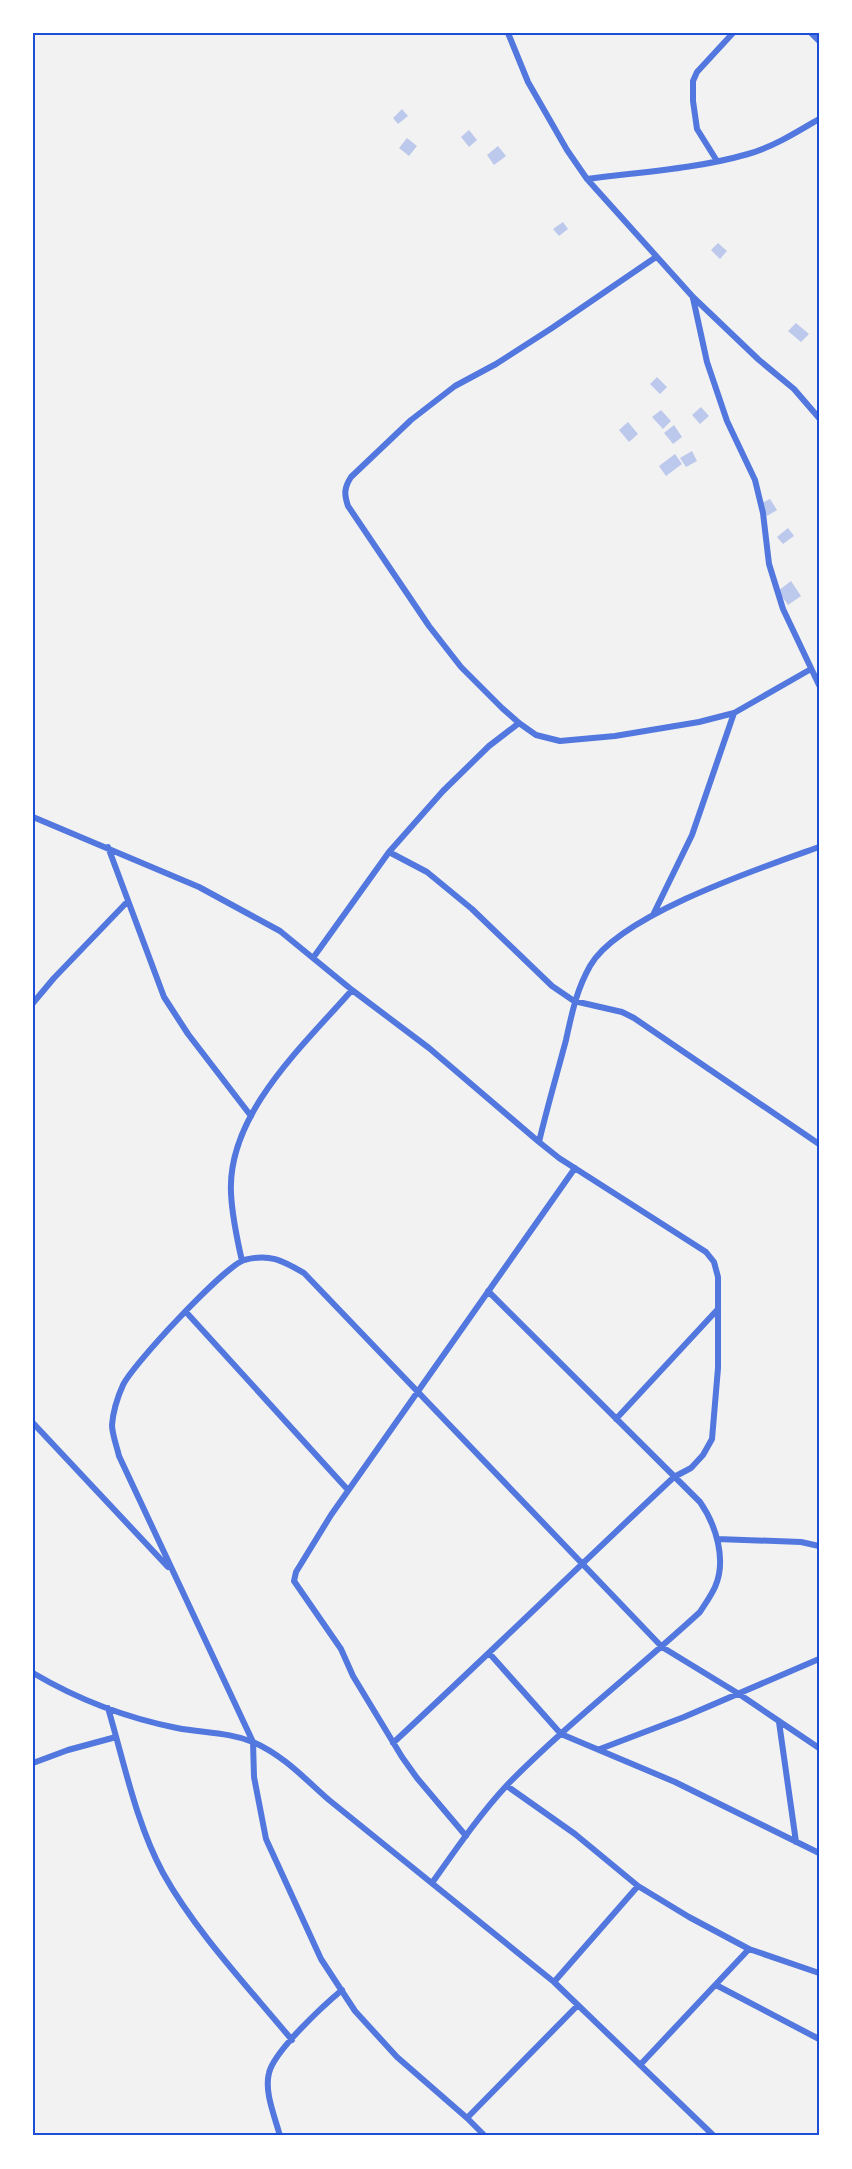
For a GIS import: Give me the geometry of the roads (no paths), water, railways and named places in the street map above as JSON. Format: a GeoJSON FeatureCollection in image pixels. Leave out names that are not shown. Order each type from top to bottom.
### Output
{"type":"FeatureCollection","features":[{"type":"Feature","properties":{"kind":"street"},"geometry":{"type":"LineString","coordinates":[[508,33],[528,82],[567,150],[587,179],[693,297],[759,360],[794,389],[819,418]]}},
{"type":"Feature","properties":{"kind":"street"},"geometry":{"type":"LineString","coordinates":[[717,161],[697,129],[693,81],[697,72],[733,33]]}},
{"type":"Feature","properties":{"kind":"street"},"geometry":{"type":"LineString","coordinates":[[811,33],[819,41]]}},
{"type":"Feature","properties":{"kind":"street"},"geometry":{"type":"LineString","coordinates":[[587,179],[717,161],[750,153],[819,119]]}},
{"type":"Feature","properties":{"kind":"street"},"geometry":{"type":"LineString","coordinates":[[656,257],[496,364],[455,386],[411,420],[351,477],[345,486],[344,495],[348,506],[429,626],[461,667],[519,723],[536,735],[560,741],[626,734],[699,722],[734,713],[811,669]]}},
{"type":"Feature","properties":{"kind":"street"},"geometry":{"type":"LineString","coordinates":[[693,297],[707,362],[727,421],[755,480],[763,513],[769,564],[783,609],[819,685]]}},
{"type":"Feature","properties":{"kind":"street"},"geometry":{"type":"LineString","coordinates":[[653,915],[692,835],[734,713]]}},
{"type":"Feature","properties":{"kind":"street"},"geometry":{"type":"LineString","coordinates":[[313,958],[389,852],[443,791],[489,746],[519,723]]}},
{"type":"Feature","properties":{"kind":"street"},"geometry":{"type":"LineString","coordinates":[[33,817],[199,887],[280,931],[352,990],[429,1048],[539,1142],[575,1168],[706,1252],[714,1262],[718,1277],[718,1368],[712,1439],[703,1455],[692,1468],[674,1477],[393,1743]]}},
{"type":"Feature","properties":{"kind":"street"},"geometry":{"type":"LineString","coordinates":[[108,847],[164,997],[188,1034],[251,1116]]}},
{"type":"Feature","properties":{"kind":"street"},"geometry":{"type":"LineString","coordinates":[[539,1142],[574,1001],[591,964],[601,952],[653,915],[705,891],[819,847]]}},
{"type":"Feature","properties":{"kind":"street"},"geometry":{"type":"LineString","coordinates":[[389,852],[427,872],[472,909],[552,986],[574,1001],[622,1012],[634,1018],[819,1144]]}},
{"type":"Feature","properties":{"kind":"street"},"geometry":{"type":"LineString","coordinates":[[33,1003],[128,901]]}},
{"type":"Feature","properties":{"kind":"street"},"geometry":{"type":"LineString","coordinates":[[242,1261],[231,1192],[233,1162],[251,1116],[309,1036],[352,990]]}},
{"type":"Feature","properties":{"kind":"street"},"geometry":{"type":"LineString","coordinates":[[466,1836],[417,1778],[393,1743],[353,1676],[341,1649],[294,1581],[296,1572],[348,1490],[575,1168]]}},
{"type":"Feature","properties":{"kind":"street"},"geometry":{"type":"LineString","coordinates":[[485,2136],[397,2057],[355,2011],[321,1959],[266,1839],[254,1777],[253,1742],[119,1456],[112,1425],[124,1383],[145,1356],[224,1274],[242,1261],[259,1257],[277,1258],[304,1273],[662,1647],[739,1694],[819,1748]]}},
{"type":"Feature","properties":{"kind":"street"},"geometry":{"type":"LineString","coordinates":[[432,1883],[466,1836],[507,1786],[561,1734],[700,1612],[716,1586],[720,1563],[717,1539],[710,1516],[700,1502],[488,1291]]}},
{"type":"Feature","properties":{"kind":"street"},"geometry":{"type":"LineString","coordinates":[[616,1419],[718,1309]]}},
{"type":"Feature","properties":{"kind":"street"},"geometry":{"type":"LineString","coordinates":[[186,1312],[348,1490]]}},
{"type":"Feature","properties":{"kind":"street"},"geometry":{"type":"LineString","coordinates":[[33,1423],[173,1572]]}},
{"type":"Feature","properties":{"kind":"street"},"geometry":{"type":"LineString","coordinates":[[717,1539],[801,1542],[819,1546]]}},
{"type":"Feature","properties":{"kind":"street"},"geometry":{"type":"LineString","coordinates":[[489,1653],[561,1734],[675,1782],[819,1853]]}},
{"type":"Feature","properties":{"kind":"street"},"geometry":{"type":"LineString","coordinates":[[600,1749],[739,1694],[819,1659]]}},
{"type":"Feature","properties":{"kind":"street"},"geometry":{"type":"LineString","coordinates":[[33,1673],[52,1684],[108,1708],[163,1725],[230,1735],[253,1742],[273,1752],[554,1982],[714,2136]]}},
{"type":"Feature","properties":{"kind":"street"},"geometry":{"type":"LineString","coordinates":[[108,1708],[145,1833],[163,1872],[188,1913],[292,2040]]}},
{"type":"Feature","properties":{"kind":"street"},"geometry":{"type":"LineString","coordinates":[[779,1722],[796,1842]]}},
{"type":"Feature","properties":{"kind":"street"},"geometry":{"type":"LineString","coordinates":[[33,1763],[68,1750],[116,1737]]}},
{"type":"Feature","properties":{"kind":"street"},"geometry":{"type":"LineString","coordinates":[[507,1786],[575,1834],[638,1886],[689,1917],[749,1949],[819,1973]]}},
{"type":"Feature","properties":{"kind":"street"},"geometry":{"type":"LineString","coordinates":[[554,1982],[638,1886]]}},
{"type":"Feature","properties":{"kind":"street"},"geometry":{"type":"LineString","coordinates":[[640,2065],[749,1949]]}},
{"type":"Feature","properties":{"kind":"street"},"geometry":{"type":"LineString","coordinates":[[716,1985],[819,2039]]}},
{"type":"Feature","properties":{"kind":"street"},"geometry":{"type":"LineString","coordinates":[[280,2136],[269,2093],[268,2073],[276,2056],[342,1990]]}},
{"type":"Feature","properties":{"kind":"street"},"geometry":{"type":"LineString","coordinates":[[467,2118],[578,2005]]}}]}
